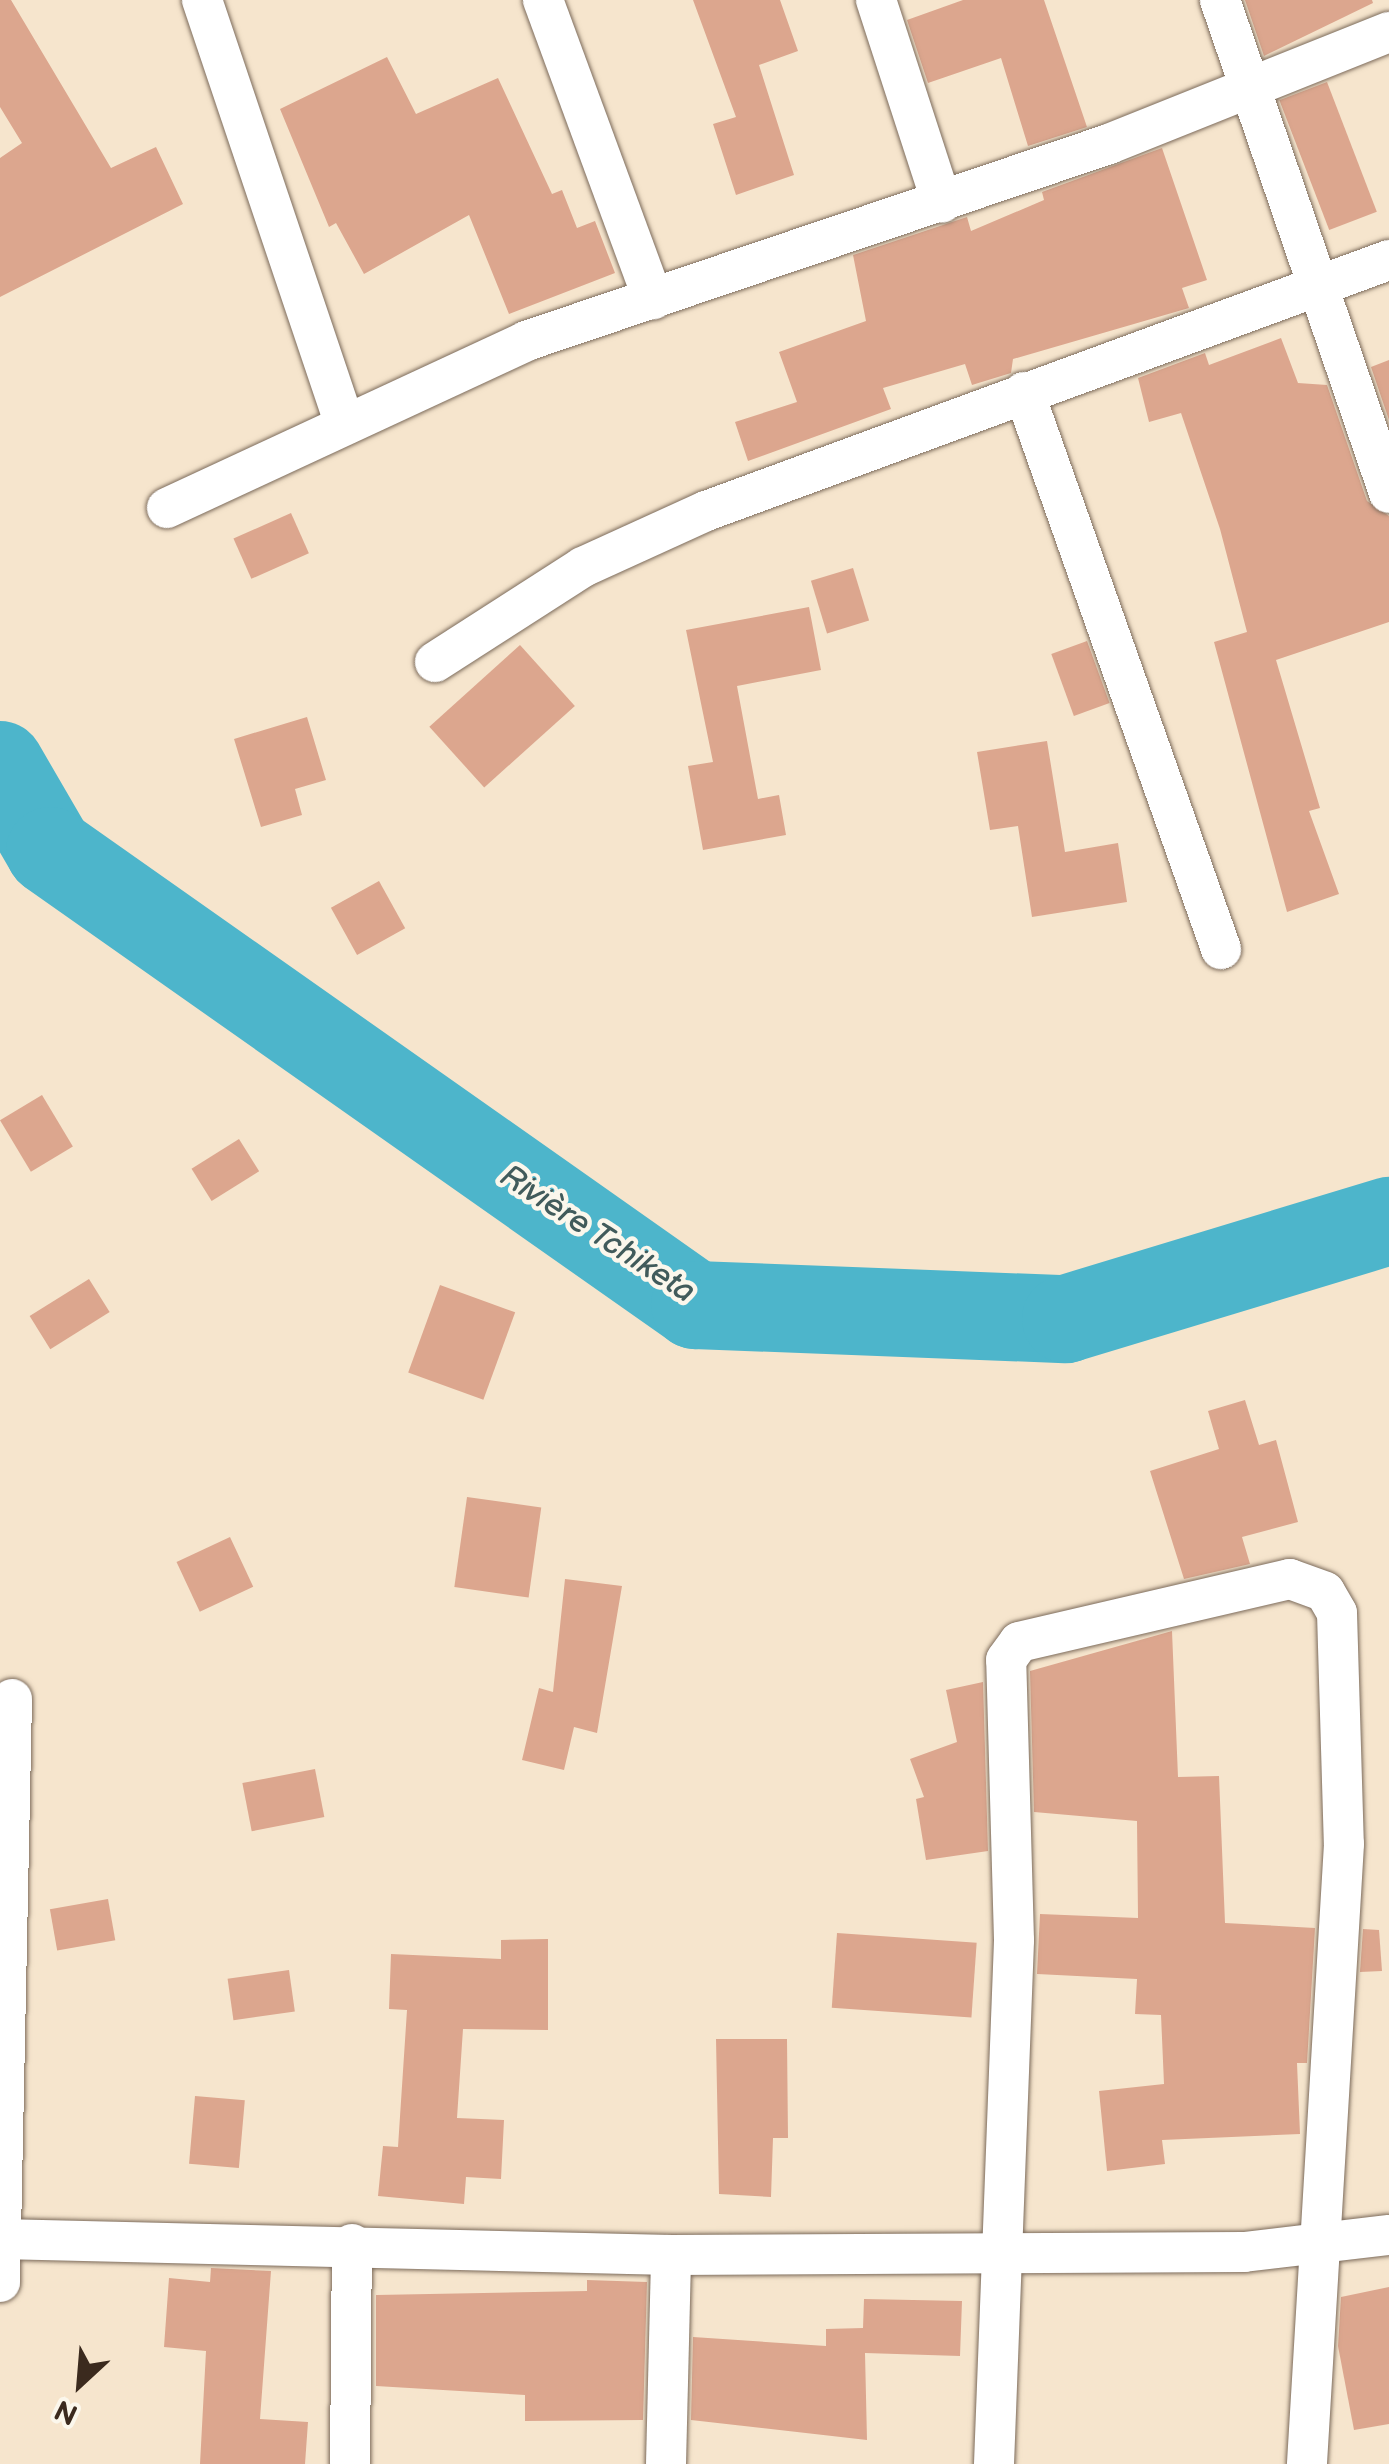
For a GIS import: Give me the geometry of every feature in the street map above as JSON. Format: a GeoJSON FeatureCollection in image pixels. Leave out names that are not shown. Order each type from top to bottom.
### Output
{"type":"FeatureCollection","features":[{"type":"Feature","properties":{"kind":"street"},"geometry":{"type":"LineString","coordinates":[[202,0],[343,419]]}},
{"type":"Feature","properties":{"kind":"street"},"geometry":{"type":"LineString","coordinates":[[543,0],[653,299]]}},
{"type":"Feature","properties":{"kind":"street"},"geometry":{"type":"LineString","coordinates":[[876,0],[942,203]]}},
{"type":"Feature","properties":{"kind":"street"},"geometry":{"type":"LineString","coordinates":[[1220,0],[1313,288],[1389,492]]}},
{"type":"Feature","properties":{"kind":"street"},"geometry":{"type":"LineString","coordinates":[[168,508],[343,419],[653,299],[942,203],[1389,32]]}},
{"type":"Feature","properties":{"kind":"street"},"geometry":{"type":"LineString","coordinates":[[434,662],[583,567],[1024,392],[1389,260]]}},
{"type":"Feature","properties":{"kind":"street"},"geometry":{"type":"LineString","coordinates":[[1024,392],[1222,949]]}},
{"type":"Feature","properties":{"kind":"street"},"geometry":{"type":"LineString","coordinates":[[994,2464],[998,2248],[1014,1940],[1006,1660],[1020,1642],[1290,1579],[1325,1592],[1338,1613],[1344,1844],[1316,2243],[1306,2464]]}},
{"type":"Feature","properties":{"kind":"street"},"geometry":{"type":"LineString","coordinates":[[0,2282],[12,1699]]}},
{"type":"Feature","properties":{"kind":"street"},"geometry":{"type":"LineString","coordinates":[[1,2239],[671,2254],[998,2248],[1244,2252],[1389,2234]]}},
{"type":"Feature","properties":{"kind":"street"},"geometry":{"type":"LineString","coordinates":[[350,2464],[352,2244]]}},
{"type":"Feature","properties":{"kind":"street"},"geometry":{"type":"LineString","coordinates":[[666,2464],[671,2254]]}},
{"type":"Feature","properties":{"kind":"building"},"geometry":{"type":"Polygon","coordinates":[[[0,0],[11,0],[111,168],[156,147],[183,204],[0,297],[0,158],[22,143],[0,107],[0,0]]]}},
{"type":"Feature","properties":{"kind":"building"},"geometry":{"type":"Polygon","coordinates":[[[693,0],[780,0],[798,51],[759,65],[794,175],[736,195],[713,124],[736,117],[693,0]]]}},
{"type":"Feature","properties":{"kind":"building"},"geometry":{"type":"Polygon","coordinates":[[[963,0],[1044,0],[1087,127],[1028,146],[1001,58],[928,83],[907,20],[963,0]]]}},
{"type":"Feature","properties":{"kind":"building"},"geometry":{"type":"Polygon","coordinates":[[[1245,0],[1372,0],[1373,3],[1264,56],[1245,0]]]}},
{"type":"Feature","properties":{"kind":"building"},"geometry":{"type":"Polygon","coordinates":[[[387,57],[416,114],[498,78],[552,194],[562,190],[577,228],[595,221],[615,273],[509,314],[469,215],[364,274],[336,223],[329,227],[280,109],[387,57]]]}},
{"type":"Feature","properties":{"kind":"building"},"geometry":{"type":"Polygon","coordinates":[[[1327,82],[1377,212],[1329,230],[1279,100],[1327,82]]]}},
{"type":"Feature","properties":{"kind":"building"},"geometry":{"type":"Polygon","coordinates":[[[1162,148],[1207,280],[1182,288],[1189,308],[1013,359],[1011,373],[972,385],[965,364],[883,388],[891,409],[748,461],[735,422],[797,402],[779,352],[866,321],[853,255],[967,217],[971,231],[1044,200],[1042,192],[1162,148]]]}},
{"type":"Feature","properties":{"kind":"building"},"geometry":{"type":"Polygon","coordinates":[[[1281,338],[1298,383],[1327,385],[1367,501],[1389,516],[1389,622],[1276,660],[1320,808],[1309,811],[1339,894],[1287,912],[1214,642],[1247,632],[1220,529],[1181,413],[1149,422],[1138,378],[1205,353],[1209,365],[1281,338]]]}},
{"type":"Feature","properties":{"kind":"building"},"geometry":{"type":"Polygon","coordinates":[[[1389,360],[1389,420],[1371,367],[1389,360]]]}},
{"type":"Feature","properties":{"kind":"building"},"geometry":{"type":"Polygon","coordinates":[[[291,513],[309,553],[251,579],[233,539],[291,513]]]}},
{"type":"Feature","properties":{"kind":"building"},"geometry":{"type":"Polygon","coordinates":[[[853,568],[869,621],[827,633],[811,581],[853,568]]]}},
{"type":"Feature","properties":{"kind":"building"},"geometry":{"type":"Polygon","coordinates":[[[809,607],[821,670],[737,686],[758,799],[779,795],[786,835],[703,850],[688,766],[713,762],[686,630],[809,607]]]}},
{"type":"Feature","properties":{"kind":"building"},"geometry":{"type":"Polygon","coordinates":[[[1087,641],[1110,703],[1074,716],[1051,654],[1087,641]]]}},
{"type":"Feature","properties":{"kind":"building"},"geometry":{"type":"Polygon","coordinates":[[[520,645],[575,706],[484,788],[429,727],[520,645]]]}},
{"type":"Feature","properties":{"kind":"building"},"geometry":{"type":"Polygon","coordinates":[[[307,717],[326,780],[295,789],[302,815],[261,827],[234,739],[307,717]]]}},
{"type":"Feature","properties":{"kind":"building"},"geometry":{"type":"Polygon","coordinates":[[[1047,741],[1065,852],[1118,843],[1127,902],[1032,917],[1018,826],[990,830],[977,752],[1047,741]]]}},
{"type":"Feature","properties":{"kind":"building"},"geometry":{"type":"Polygon","coordinates":[[[379,881],[405,928],[357,955],[331,908],[379,881]]]}},
{"type":"Feature","properties":{"kind":"building"},"geometry":{"type":"Polygon","coordinates":[[[42,1095],[73,1146],[31,1172],[0,1120],[42,1095]]]}},
{"type":"Feature","properties":{"kind":"building"},"geometry":{"type":"Polygon","coordinates":[[[239,1139],[259,1171],[212,1201],[192,1169],[239,1139]]]}},
{"type":"Feature","properties":{"kind":"building"},"geometry":{"type":"Polygon","coordinates":[[[89,1279],[110,1312],[50,1349],[30,1316],[89,1279]]]}},
{"type":"Feature","properties":{"kind":"building"},"geometry":{"type":"Polygon","coordinates":[[[440,1285],[515,1312],[483,1400],[408,1372],[440,1285]]]}},
{"type":"Feature","properties":{"kind":"building"},"geometry":{"type":"Polygon","coordinates":[[[1245,1400],[1259,1445],[1276,1440],[1298,1522],[1242,1537],[1250,1564],[1184,1579],[1150,1471],[1219,1449],[1208,1411],[1245,1400]]]}},
{"type":"Feature","properties":{"kind":"building"},"geometry":{"type":"Polygon","coordinates":[[[467,1497],[541,1507],[529,1598],[454,1587],[467,1497]]]}},
{"type":"Feature","properties":{"kind":"building"},"geometry":{"type":"Polygon","coordinates":[[[230,1537],[253,1587],[200,1612],[177,1562],[230,1537]]]}},
{"type":"Feature","properties":{"kind":"building"},"geometry":{"type":"Polygon","coordinates":[[[565,1579],[622,1586],[597,1733],[574,1727],[564,1770],[522,1760],[539,1688],[553,1692],[565,1579]]]}},
{"type":"Feature","properties":{"kind":"building"},"geometry":{"type":"Polygon","coordinates":[[[1172,1631],[1178,1777],[1219,1776],[1225,1923],[1315,1928],[1307,2063],[1297,2063],[1300,2134],[1162,2140],[1165,2164],[1107,2171],[1099,2091],[1164,2084],[1161,2015],[1135,2014],[1137,1979],[1037,1974],[1040,1914],[1138,1918],[1137,1821],[1034,1812],[1030,1671],[1172,1631]]]}},
{"type":"Feature","properties":{"kind":"building"},"geometry":{"type":"Polygon","coordinates":[[[983,1682],[988,1851],[926,1860],[916,1799],[924,1797],[910,1759],[957,1742],[946,1690],[983,1682]]]}},
{"type":"Feature","properties":{"kind":"building"},"geometry":{"type":"Polygon","coordinates":[[[315,1769],[324,1817],[252,1831],[242,1783],[315,1769]]]}},
{"type":"Feature","properties":{"kind":"building"},"geometry":{"type":"Polygon","coordinates":[[[108,1899],[115,1940],[57,1951],[50,1909],[108,1899]]]}},
{"type":"Feature","properties":{"kind":"building"},"geometry":{"type":"Polygon","coordinates":[[[1363,1929],[1379,1930],[1382,1971],[1360,1972],[1363,1929]]]}},
{"type":"Feature","properties":{"kind":"building"},"geometry":{"type":"Polygon","coordinates":[[[837,1933],[977,1943],[971,2018],[832,2008],[837,1933]]]}},
{"type":"Feature","properties":{"kind":"building"},"geometry":{"type":"Polygon","coordinates":[[[548,1939],[548,2030],[463,2029],[457,2118],[504,2120],[501,2179],[466,2177],[464,2204],[378,2196],[383,2146],[398,2147],[407,2010],[389,2009],[391,1954],[501,1959],[501,1940],[548,1939]]]}},
{"type":"Feature","properties":{"kind":"building"},"geometry":{"type":"Polygon","coordinates":[[[289,1970],[295,2012],[233,2020],[228,1979],[289,1970]]]}},
{"type":"Feature","properties":{"kind":"building"},"geometry":{"type":"Polygon","coordinates":[[[716,2039],[787,2039],[788,2138],[773,2138],[771,2197],[719,2194],[716,2039]]]}},
{"type":"Feature","properties":{"kind":"building"},"geometry":{"type":"Polygon","coordinates":[[[195,2096],[245,2100],[239,2168],[189,2164],[195,2096]]]}},
{"type":"Feature","properties":{"kind":"building"},"geometry":{"type":"Polygon","coordinates":[[[211,2268],[271,2271],[260,2419],[308,2422],[305,2464],[200,2464],[206,2351],[164,2347],[169,2278],[210,2282],[211,2268]]]}},
{"type":"Feature","properties":{"kind":"building"},"geometry":{"type":"Polygon","coordinates":[[[587,2280],[647,2282],[643,2420],[525,2421],[525,2395],[376,2386],[376,2295],[587,2291],[587,2280]]]}},
{"type":"Feature","properties":{"kind":"building"},"geometry":{"type":"Polygon","coordinates":[[[1389,2287],[1389,2424],[1354,2430],[1338,2346],[1341,2297],[1389,2287]]]}},
{"type":"Feature","properties":{"kind":"building"},"geometry":{"type":"Polygon","coordinates":[[[864,2299],[962,2301],[960,2356],[865,2353],[867,2440],[691,2420],[693,2337],[826,2346],[826,2329],[863,2328],[864,2299]]]}},
{"type":"Feature","properties":{"kind":"waterway","name":"Rivière Tchiketa"},"geometry":{"type":"LineString","coordinates":[[0,765],[50,851],[695,1305],[1066,1319],[1389,1221]]}}]}
